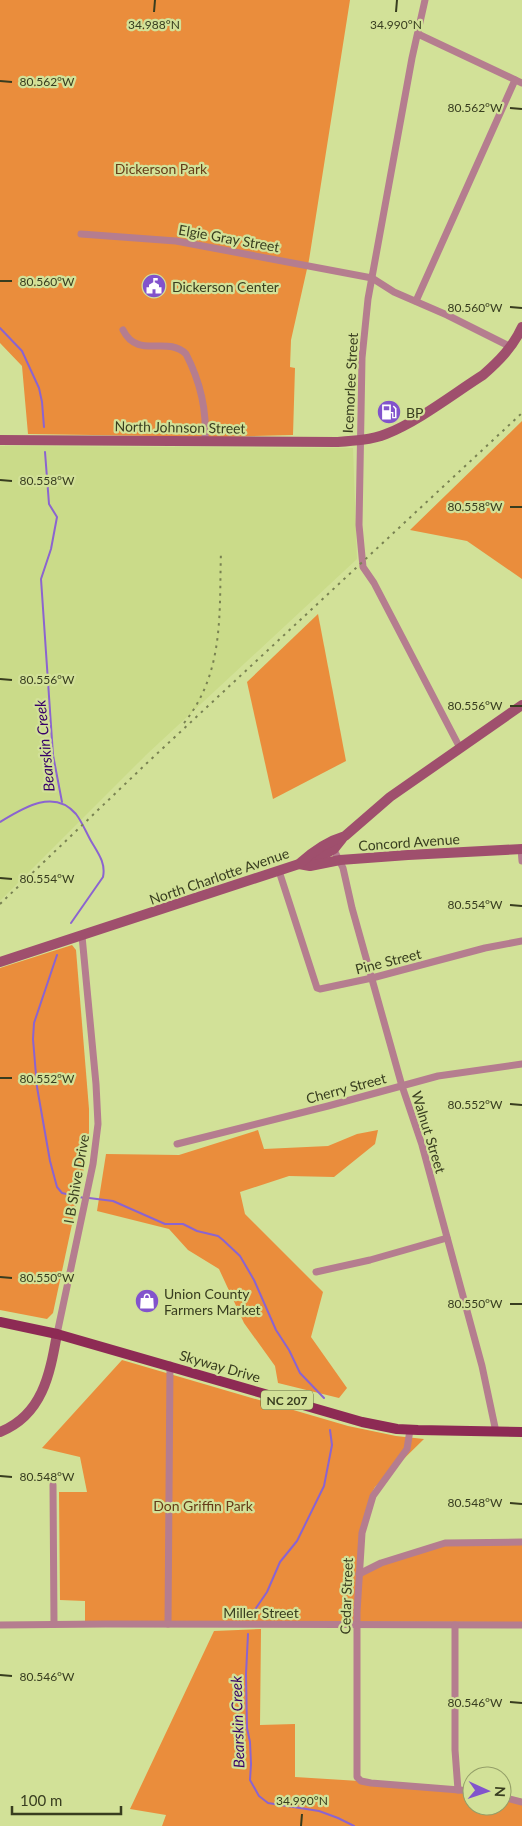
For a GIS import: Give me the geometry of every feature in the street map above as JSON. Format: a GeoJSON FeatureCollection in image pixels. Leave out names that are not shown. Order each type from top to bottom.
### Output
{"type":"FeatureCollection","features":[{"type":"Feature","properties":{"kind":"main road","name":"North Johnson Street"},"geometry":{"type":"LineString","coordinates":[[0,440],[336,442],[385,435],[404,426],[483,374],[511,347],[522,328]]}},
{"type":"Feature","properties":{"kind":"main road"},"geometry":{"type":"LineString","coordinates":[[332,846],[390,797],[522,705]]}},
{"type":"Feature","properties":{"kind":"main road","name":"North Charlotte Avenue"},"geometry":{"type":"LineString","coordinates":[[0,962],[299,864],[311,862],[332,846]]}},
{"type":"Feature","properties":{"kind":"main road","name":"Concord Avenue"},"geometry":{"type":"LineString","coordinates":[[299,864],[310,866],[340,860],[521,849]]}},
{"type":"Feature","properties":{"kind":"main road","name":"Skyway Drive"},"geometry":{"type":"LineString","coordinates":[[0,1322],[57,1334],[337,1416],[397,1429],[522,1432]]}},
{"type":"Feature","properties":{"kind":"main road"},"geometry":{"type":"LineString","coordinates":[[0,1432],[19,1421],[28,1413],[41,1395],[45,1387],[57,1334]]}},
{"type":"Feature","properties":{"kind":"street","name":"Icemorlee Street"},"geometry":{"type":"LineString","coordinates":[[425,0],[372,278],[362,358],[359,440],[359,524],[363,568],[374,583],[460,748]]}},
{"type":"Feature","properties":{"kind":"street"},"geometry":{"type":"LineString","coordinates":[[416,301],[519,82],[418,34]]}},
{"type":"Feature","properties":{"kind":"street","name":"Elgie Gray Street"},"geometry":{"type":"LineString","coordinates":[[81,234],[176,241],[372,278]]}},
{"type":"Feature","properties":{"kind":"street"},"geometry":{"type":"LineString","coordinates":[[372,278],[394,292],[511,347]]}},
{"type":"Feature","properties":{"kind":"street"},"geometry":{"type":"LineString","coordinates":[[123,330],[126,336],[137,345],[181,348],[186,354],[205,406],[205,441]]}},
{"type":"Feature","properties":{"kind":"street","name":"Walnut Street"},"geometry":{"type":"LineString","coordinates":[[332,846],[340,860],[402,1086],[422,1145],[482,1366],[496,1432]]}},
{"type":"Feature","properties":{"kind":"street"},"geometry":{"type":"LineString","coordinates":[[521,849],[522,861]]}},
{"type":"Feature","properties":{"kind":"street","name":"Pine Street"},"geometry":{"type":"LineString","coordinates":[[279,871],[317,988],[322,990],[485,948],[522,941]]}},
{"type":"Feature","properties":{"kind":"street","name":"I B Shive Drive"},"geometry":{"type":"LineString","coordinates":[[57,1334],[96,1145],[97,1109],[82,936]]}},
{"type":"Feature","properties":{"kind":"street","name":"Cherry Street"},"geometry":{"type":"LineString","coordinates":[[177,1144],[438,1076],[522,1064]]}},
{"type":"Feature","properties":{"kind":"street"},"geometry":{"type":"LineString","coordinates":[[316,1272],[370,1260],[447,1238]]}},
{"type":"Feature","properties":{"kind":"street"},"geometry":{"type":"LineString","coordinates":[[168,1624],[170,1366]]}},
{"type":"Feature","properties":{"kind":"street","name":"Cedar Street"},"geometry":{"type":"LineString","coordinates":[[410,1430],[407,1449],[373,1496],[362,1533],[356,1625],[356,1777],[361,1781],[371,1784],[458,1790]]}},
{"type":"Feature","properties":{"kind":"street"},"geometry":{"type":"LineString","coordinates":[[53,1485],[54,1624]]}},
{"type":"Feature","properties":{"kind":"street"},"geometry":{"type":"LineString","coordinates":[[360,1574],[381,1563],[446,1543],[522,1542]]}},
{"type":"Feature","properties":{"kind":"street","name":"Miller Street"},"geometry":{"type":"LineString","coordinates":[[0,1625],[522,1624]]}},
{"type":"Feature","properties":{"kind":"street"},"geometry":{"type":"LineString","coordinates":[[455,1625],[456,1750],[458,1790],[462,1790]]}},
{"type":"Feature","properties":{"kind":"shaded area"},"geometry":{"type":"Polygon","coordinates":[[[0,446],[353,448],[357,559],[146,755],[0,901],[0,446]]]}},
{"type":"Feature","properties":{"kind":"green space","name":"Dickerson Park"},"geometry":{"type":"Polygon","coordinates":[[[0,0],[350,0],[309,260],[291,340],[290,367],[295,368],[293,435],[221,437],[28,434],[22,366],[0,343],[0,0]]]}},
{"type":"Feature","properties":{"kind":"green space"},"geometry":{"type":"Polygon","coordinates":[[[522,421],[522,579],[467,541],[410,530],[522,421]]]}},
{"type":"Feature","properties":{"kind":"green space"},"geometry":{"type":"Polygon","coordinates":[[[318,614],[346,761],[273,799],[247,682],[318,614]]]}},
{"type":"Feature","properties":{"kind":"green space"},"geometry":{"type":"Polygon","coordinates":[[[72,945],[76,950],[89,1109],[89,1135],[83,1173],[53,1313],[47,1319],[0,1310],[0,968],[72,945]]]}},
{"type":"Feature","properties":{"kind":"green space"},"geometry":{"type":"Polygon","coordinates":[[[258,1130],[264,1149],[328,1146],[357,1134],[378,1130],[375,1144],[334,1177],[289,1176],[240,1192],[245,1214],[323,1292],[311,1337],[347,1388],[339,1398],[278,1383],[275,1366],[244,1323],[219,1269],[188,1250],[169,1229],[97,1211],[106,1154],[179,1155],[258,1130]]]}},
{"type":"Feature","properties":{"kind":"green space","name":"Don Griffin Park"},"geometry":{"type":"Polygon","coordinates":[[[122,1360],[348,1426],[396,1436],[424,1439],[375,1487],[370,1496],[358,1576],[382,1565],[447,1544],[522,1544],[522,1622],[85,1621],[85,1601],[60,1600],[59,1492],[87,1492],[80,1457],[42,1448],[122,1360]]]}},
{"type":"Feature","properties":{"kind":"green space"},"geometry":{"type":"Polygon","coordinates":[[[261,1629],[260,1725],[295,1724],[295,1777],[462,1787],[462,1816],[512,1816],[512,1797],[522,1800],[522,1826],[162,1826],[166,1815],[130,1809],[214,1631],[261,1629]]]}},
{"type":"Feature","properties":{"kind":"waterway","name":"Bearskin Creek"},"geometry":{"type":"LineString","coordinates":[[0,328],[22,351],[39,388],[44,427]]}},
{"type":"Feature","properties":{"kind":"waterway","name":"Bearskin Creek"},"geometry":{"type":"LineString","coordinates":[[45,452],[49,504],[57,517],[51,549],[41,579],[53,755],[62,802]]}},
{"type":"Feature","properties":{"kind":"waterway","name":"Bearskin Creek"},"geometry":{"type":"LineString","coordinates":[[0,822],[28,806],[48,801],[58,802],[67,806],[76,814],[101,858],[104,872],[103,877],[71,923]]}},
{"type":"Feature","properties":{"kind":"waterway","name":"Bearskin Creek"},"geometry":{"type":"LineString","coordinates":[[57,955],[34,1023],[33,1039],[37,1087],[50,1161],[57,1187],[62,1193],[84,1198]]}},
{"type":"Feature","properties":{"kind":"waterway","name":"Bearskin Creek"},"geometry":{"type":"LineString","coordinates":[[89,1198],[113,1201],[165,1224],[183,1224],[197,1231],[218,1236],[223,1240],[240,1256],[254,1280],[276,1330],[289,1350],[300,1373],[324,1398]]}},
{"type":"Feature","properties":{"kind":"waterway","name":"Bearskin Creek"},"geometry":{"type":"LineString","coordinates":[[252,1614],[267,1592],[280,1562],[297,1541],[324,1486],[332,1445],[330,1430]]}},
{"type":"Feature","properties":{"kind":"waterway","name":"Bearskin Creek"},"geometry":{"type":"LineString","coordinates":[[248,1634],[246,1674],[247,1728],[251,1764],[250,1780],[259,1796],[268,1803],[319,1811],[354,1826]]}},
{"type":"Feature","properties":{"kind":"railway"},"geometry":{"type":"LineString","coordinates":[[0,904],[147,763],[522,413]]}},
{"type":"Feature","properties":{"kind":"railway"},"geometry":{"type":"LineString","coordinates":[[184,723],[207,683],[213,662],[219,619],[221,551]]}},
{"type":"Feature","properties":{"kind":"place","name":"Dickerson Center"},"geometry":{"type":"Point","coordinates":[154,286]}},
{"type":"Feature","properties":{"kind":"place","name":"BP"},"geometry":{"type":"Point","coordinates":[389,412]}},
{"type":"Feature","properties":{"kind":"place","name":"Union County Farmers Market"},"geometry":{"type":"Point","coordinates":[147,1301]}}]}
